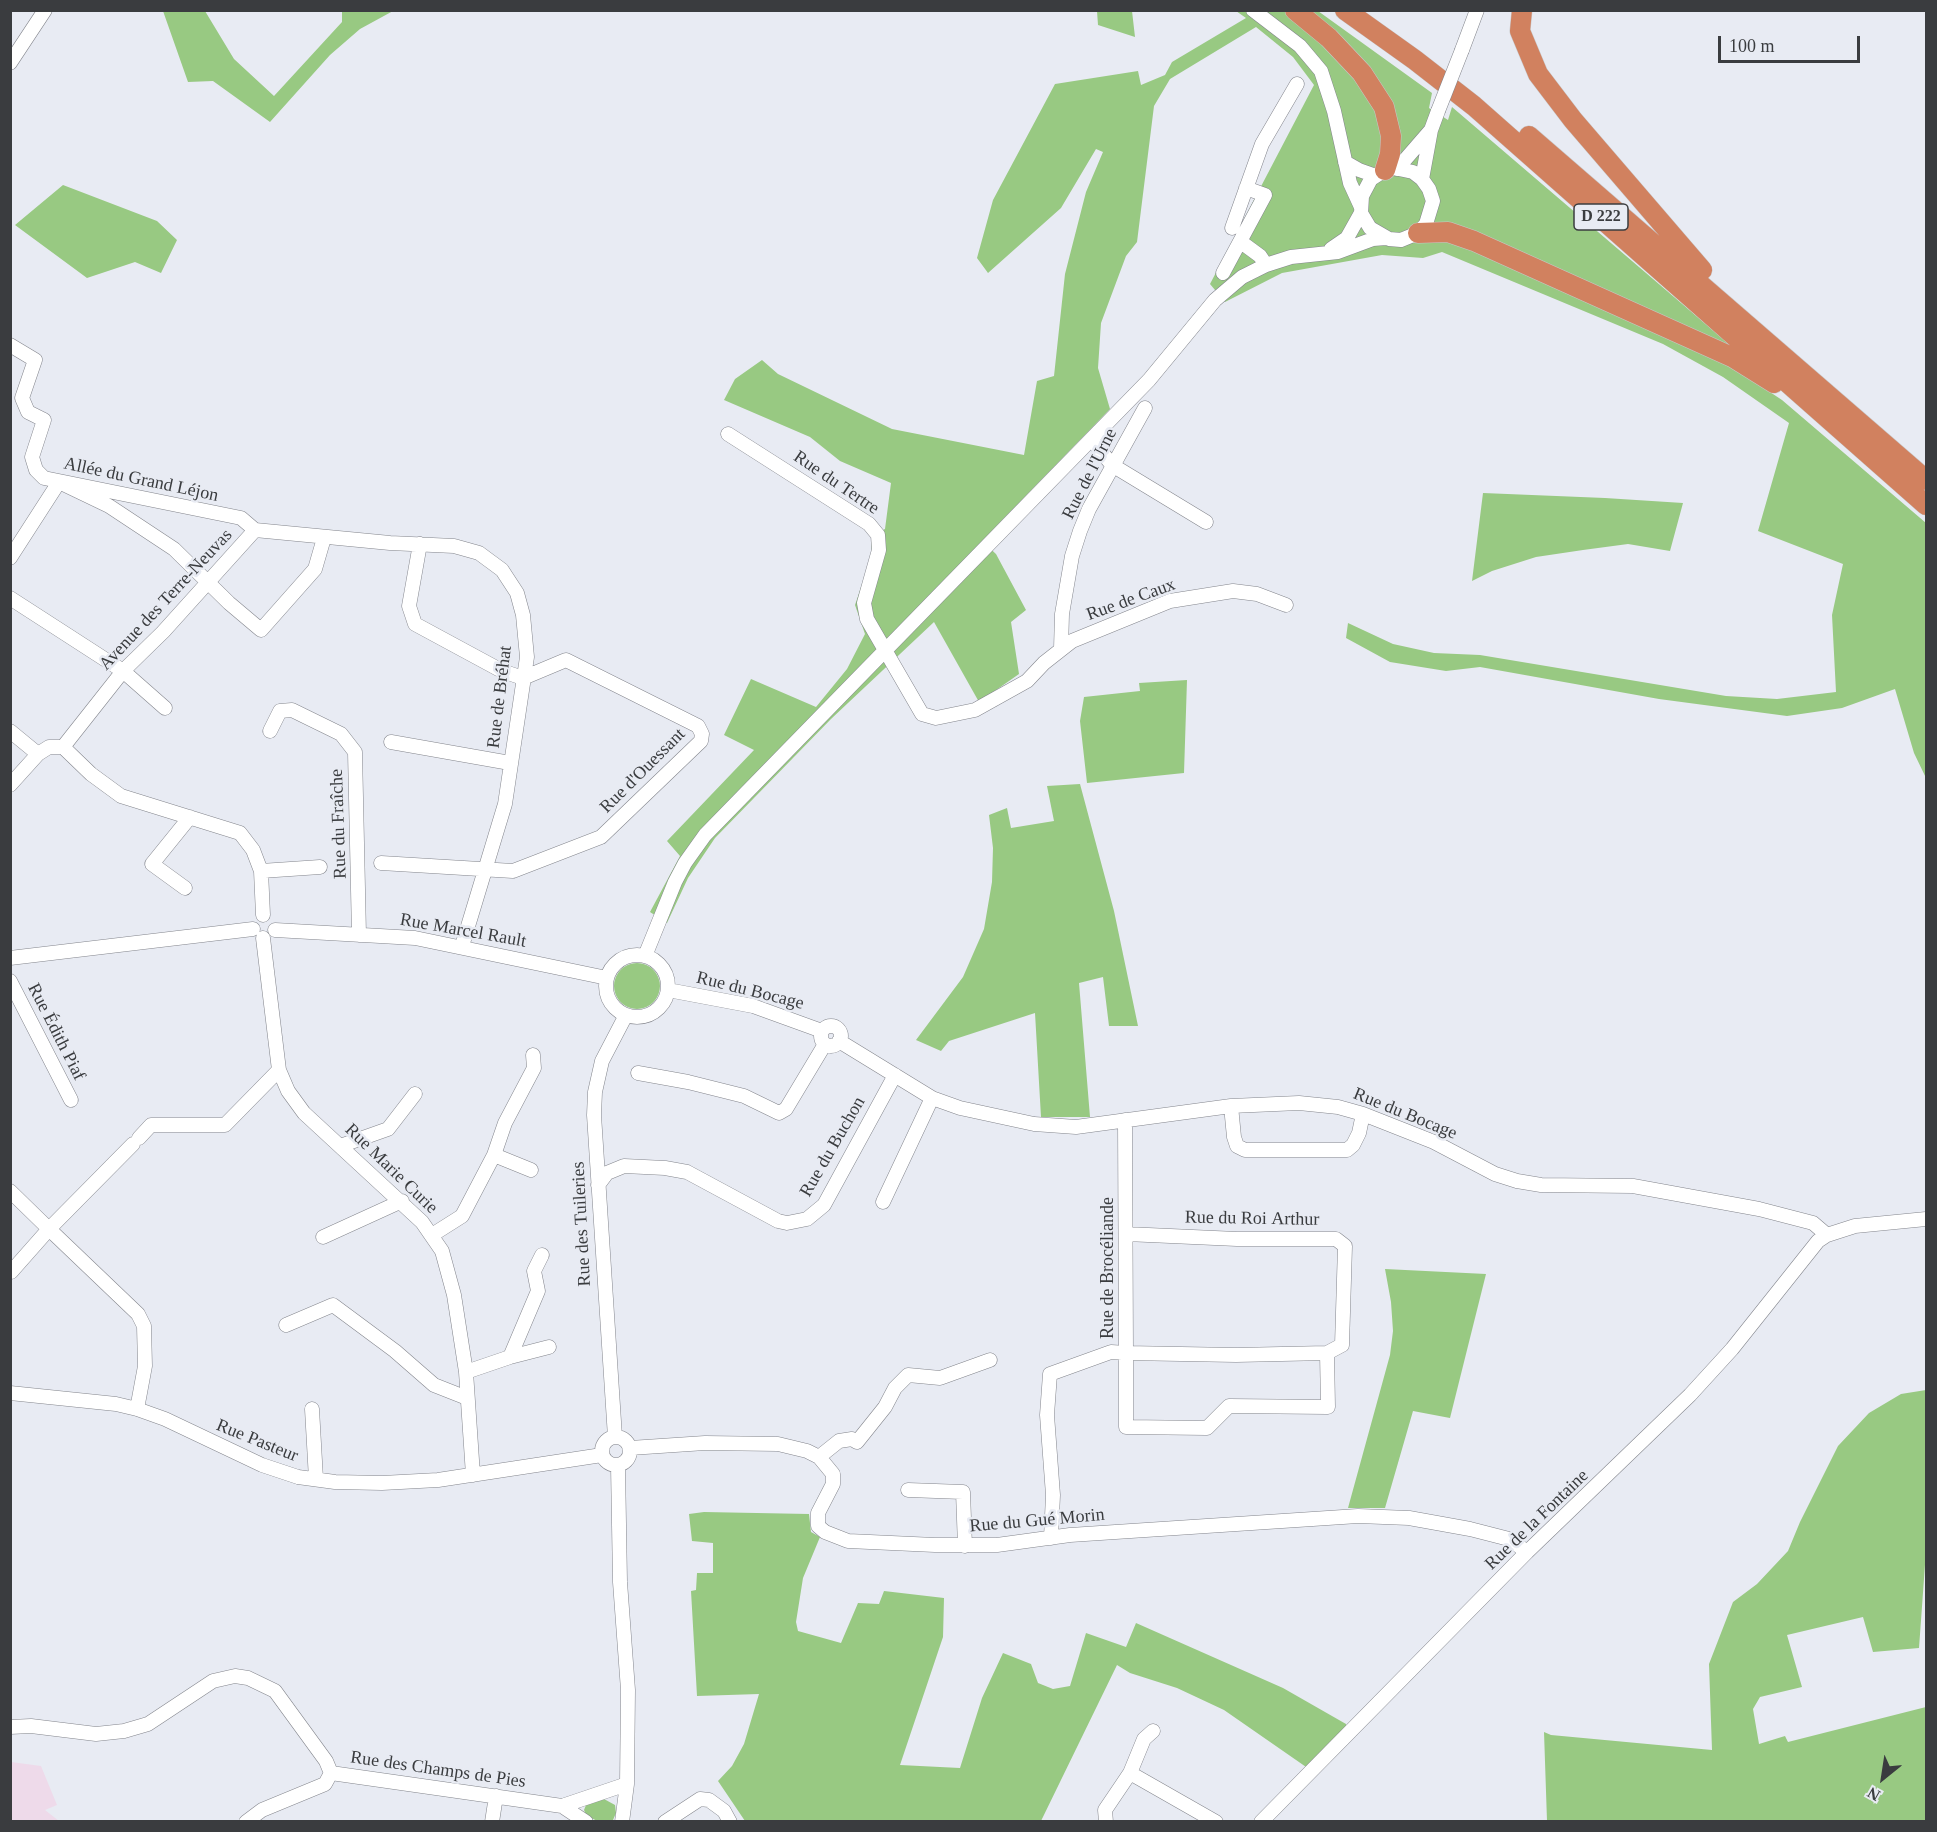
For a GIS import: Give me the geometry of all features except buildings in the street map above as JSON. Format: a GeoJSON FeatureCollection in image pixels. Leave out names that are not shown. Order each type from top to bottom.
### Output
{"type":"FeatureCollection","features":[{"type":"Feature","properties":{"kind":"highway"},"geometry":{"type":"LineString","coordinates":[[1295,10],[1329,39],[1362,73],[1384,107],[1391,136],[1386,171]]}},
{"type":"Feature","properties":{"kind":"highway","name":"D 222"},"geometry":{"type":"LineString","coordinates":[[1345,10],[1415,60],[1482,113],[1926,505]]}},
{"type":"Feature","properties":{"kind":"highway","name":"D 222"},"geometry":{"type":"LineString","coordinates":[[1370,10],[1477,91],[1926,480]]}},
{"type":"Feature","properties":{"kind":"highway"},"geometry":{"type":"LineString","coordinates":[[1522,10],[1520,21],[1523,41],[1538,74],[1551,92],[1692,261],[1774,346]]}},
{"type":"Feature","properties":{"kind":"highway"},"geometry":{"type":"LineString","coordinates":[[1418,233],[1448,232],[1474,241],[1734,358],[1847,435]]}},
{"type":"Feature","properties":{"kind":"street"},"geometry":{"type":"LineString","coordinates":[[10,63],[45,10]]}},
{"type":"Feature","properties":{"kind":"street"},"geometry":{"type":"LineString","coordinates":[[1253,10],[1300,46],[1321,71],[1333,104],[1350,183],[1370,228],[1386,238]]}},
{"type":"Feature","properties":{"kind":"street"},"geometry":{"type":"LineString","coordinates":[[1422,179],[1431,130],[1477,10]]}},
{"type":"Feature","properties":{"kind":"street"},"geometry":{"type":"LineString","coordinates":[[1232,228],[1262,144],[1297,84]]}},
{"type":"Feature","properties":{"kind":"street"},"geometry":{"type":"LineString","coordinates":[[1326,251],[1347,238],[1361,210],[1366,186],[1431,130]]}},
{"type":"Feature","properties":{"kind":"street"},"geometry":{"type":"LineString","coordinates":[[645,956],[675,882],[705,835],[1092,440],[1176,350],[1215,300],[1242,277],[1266,264],[1326,251],[1338,252],[1373,239],[1401,240],[1418,233],[1426,224],[1432,207],[1430,189],[1413,172],[1359,170],[1344,162]]}},
{"type":"Feature","properties":{"kind":"street"},"geometry":{"type":"LineString","coordinates":[[1222,273],[1265,195],[1246,188]]}},
{"type":"Feature","properties":{"kind":"street"},"geometry":{"type":"LineString","coordinates":[[1241,242],[1260,256],[1266,264]]}},
{"type":"Feature","properties":{"kind":"street","name":"Allée du Grand Léjon"},"geometry":{"type":"LineString","coordinates":[[10,345],[36,360],[22,398],[28,412],[44,420],[32,457],[36,470],[44,478],[241,518],[255,530]]}},
{"type":"Feature","properties":{"kind":"street","name":"Rue de l'Urne"},"geometry":{"type":"LineString","coordinates":[[1061,649],[1060,626],[1072,556],[1089,509],[1145,408]]}},
{"type":"Feature","properties":{"kind":"street","name":"Rue du Tertre"},"geometry":{"type":"LineString","coordinates":[[728,434],[868,524],[878,535],[879,550],[864,603],[867,619],[885,653]]}},
{"type":"Feature","properties":{"kind":"street"},"geometry":{"type":"LineString","coordinates":[[1092,440],[1112,465],[1206,522]]}},
{"type":"Feature","properties":{"kind":"street"},"geometry":{"type":"LineString","coordinates":[[10,558],[59,482],[109,506],[164,543],[261,630],[315,569],[324,538]]}},
{"type":"Feature","properties":{"kind":"street","name":"Avenue des Terre-Neuvas"},"geometry":{"type":"LineString","coordinates":[[63,747],[123,671],[163,632],[255,530],[390,543]]}},
{"type":"Feature","properties":{"kind":"street","name":"Rue de Bréhat"},"geometry":{"type":"LineString","coordinates":[[390,543],[454,546],[479,553],[502,570],[517,593],[523,615],[527,657],[505,804],[462,946]]}},
{"type":"Feature","properties":{"kind":"street"},"geometry":{"type":"LineString","coordinates":[[420,544],[409,606],[415,624],[502,671],[523,678]]}},
{"type":"Feature","properties":{"kind":"street","name":"Rue de Caux"},"geometry":{"type":"LineString","coordinates":[[1061,649],[1138,613],[1170,601],[1233,591],[1257,594],[1286,605]]}},
{"type":"Feature","properties":{"kind":"street"},"geometry":{"type":"LineString","coordinates":[[10,598],[123,671],[165,708]]}},
{"type":"Feature","properties":{"kind":"street"},"geometry":{"type":"LineString","coordinates":[[885,653],[922,714],[936,718],[975,710],[995,701],[1027,681],[1061,649]]}},
{"type":"Feature","properties":{"kind":"street","name":"Rue d'Ouessant"},"geometry":{"type":"LineString","coordinates":[[484,868],[513,871],[601,837],[701,741],[702,734],[698,726],[566,660],[523,678]]}},
{"type":"Feature","properties":{"kind":"street","name":"Rue du Fraîche"},"geometry":{"type":"LineString","coordinates":[[270,731],[280,711],[292,710],[341,734],[355,752],[359,935]]}},
{"type":"Feature","properties":{"kind":"street"},"geometry":{"type":"LineString","coordinates":[[10,730],[38,754]]}},
{"type":"Feature","properties":{"kind":"street"},"geometry":{"type":"LineString","coordinates":[[391,742],[510,763]]}},
{"type":"Feature","properties":{"kind":"street"},"geometry":{"type":"LineString","coordinates":[[10,785],[38,754],[49,747],[63,747],[91,774],[121,796],[240,833],[253,850],[261,871],[263,915],[272,919],[264,932]]}},
{"type":"Feature","properties":{"kind":"street"},"geometry":{"type":"LineString","coordinates":[[185,888],[152,864],[190,817]]}},
{"type":"Feature","properties":{"kind":"street"},"geometry":{"type":"LineString","coordinates":[[381,863],[484,868]]}},
{"type":"Feature","properties":{"kind":"street"},"geometry":{"type":"LineString","coordinates":[[261,871],[320,867]]}},
{"type":"Feature","properties":{"kind":"street","name":"Rue Marcel Rault"},"geometry":{"type":"LineString","coordinates":[[10,958],[264,932],[359,935],[414,938],[462,946],[607,978]]}},
{"type":"Feature","properties":{"kind":"street","name":"Rue Marie Curie"},"geometry":{"type":"LineString","coordinates":[[264,932],[279,1070],[288,1091],[304,1113],[402,1201],[432,1234],[442,1251],[454,1294],[466,1372],[473,1474]]}},
{"type":"Feature","properties":{"kind":"street"},"geometry":{"type":"LineString","coordinates":[[645,956],[663,969],[668,990],[657,1010],[637,1017],[626,1015],[616,1010],[609,1001],[606,990],[607,978],[612,968],[621,959],[645,956]]}},
{"type":"Feature","properties":{"kind":"street","name":"Rue Édith Piaf"},"geometry":{"type":"LineString","coordinates":[[10,981],[70,1100]]}},
{"type":"Feature","properties":{"kind":"street","name":"Rue du Bocage"},"geometry":{"type":"LineString","coordinates":[[668,990],[753,1006],[823,1037],[830,1025],[836,1027],[841,1035],[839,1041],[932,1098],[960,1108],[1034,1124],[1076,1127],[1231,1106],[1299,1103],[1338,1107],[1363,1114],[1434,1142],[1495,1174],[1517,1181],[1541,1185],[1633,1186],[1759,1209],[1813,1223],[1827,1235]]}},
{"type":"Feature","properties":{"kind":"street","name":"Rue des Tuileries"},"geometry":{"type":"LineString","coordinates":[[615,1437],[594,1115],[598,1074],[606,1049],[626,1015]]}},
{"type":"Feature","properties":{"kind":"street"},"geometry":{"type":"LineString","coordinates":[[638,1073],[699,1084],[744,1096],[779,1113],[786,1109],[823,1037]]}},
{"type":"Feature","properties":{"kind":"street"},"geometry":{"type":"LineString","coordinates":[[432,1234],[462,1216],[494,1155],[505,1123],[534,1068],[533,1054]]}},
{"type":"Feature","properties":{"kind":"street"},"geometry":{"type":"LineString","coordinates":[[10,1272],[151,1125],[225,1125],[279,1070]]}},
{"type":"Feature","properties":{"kind":"street","name":"Rue du Buchon"},"geometry":{"type":"LineString","coordinates":[[596,1152],[624,1166],[655,1167],[687,1172],[778,1221],[787,1223],[807,1219],[824,1205],[895,1075]]}},
{"type":"Feature","properties":{"kind":"street"},"geometry":{"type":"LineString","coordinates":[[340,1146],[388,1129],[415,1094]]}},
{"type":"Feature","properties":{"kind":"street"},"geometry":{"type":"LineString","coordinates":[[883,1203],[932,1098]]}},
{"type":"Feature","properties":{"kind":"street"},"geometry":{"type":"LineString","coordinates":[[1231,1106],[1234,1137],[1237,1146],[1245,1150],[1347,1150],[1353,1145],[1359,1132],[1363,1114]]}},
{"type":"Feature","properties":{"kind":"street","name":"Rue de Brocéliande"},"geometry":{"type":"LineString","coordinates":[[1051,1538],[1053,1496],[1047,1415],[1050,1374],[1111,1352],[1126,1353],[1125,1120]]}},
{"type":"Feature","properties":{"kind":"street"},"geometry":{"type":"LineString","coordinates":[[494,1155],[531,1170]]}},
{"type":"Feature","properties":{"kind":"street"},"geometry":{"type":"LineString","coordinates":[[598,1185],[607,1173],[624,1166]]}},
{"type":"Feature","properties":{"kind":"street"},"geometry":{"type":"LineString","coordinates":[[10,1191],[138,1314],[144,1326],[145,1366],[137,1409]]}},
{"type":"Feature","properties":{"kind":"street"},"geometry":{"type":"LineString","coordinates":[[323,1236],[402,1201]]}},
{"type":"Feature","properties":{"kind":"street"},"geometry":{"type":"LineString","coordinates":[[1827,1235],[1855,1226],[1926,1219]]}},
{"type":"Feature","properties":{"kind":"street","name":"Rue du Roi Arthur"},"geometry":{"type":"LineString","coordinates":[[1126,1234],[1237,1239],[1336,1239],[1345,1246],[1342,1345],[1327,1353]]}},
{"type":"Feature","properties":{"kind":"street","name":"Rue de la Fontaine"},"geometry":{"type":"LineString","coordinates":[[1262,1821],[1527,1552],[1690,1395],[1732,1349],[1810,1250],[1827,1235]]}},
{"type":"Feature","properties":{"kind":"street"},"geometry":{"type":"LineString","coordinates":[[510,1357],[538,1291],[534,1270],[542,1255]]}},
{"type":"Feature","properties":{"kind":"street"},"geometry":{"type":"LineString","coordinates":[[286,1325],[333,1305],[395,1351],[434,1385],[467,1398]]}},
{"type":"Feature","properties":{"kind":"street"},"geometry":{"type":"LineString","coordinates":[[466,1372],[549,1347]]}},
{"type":"Feature","properties":{"kind":"street"},"geometry":{"type":"LineString","coordinates":[[1126,1353],[1236,1355],[1327,1353],[1328,1407],[1229,1406],[1207,1428],[1126,1427],[1126,1353]]}},
{"type":"Feature","properties":{"kind":"street"},"geometry":{"type":"LineString","coordinates":[[630,1448],[705,1443],[778,1444],[796,1447],[819,1457],[834,1443],[852,1439],[857,1442],[885,1407],[895,1388],[908,1375],[940,1378],[990,1360]]}},
{"type":"Feature","properties":{"kind":"street","name":"Rue Pasteur"},"geometry":{"type":"LineString","coordinates":[[10,1393],[116,1404],[137,1409],[165,1419],[262,1466],[298,1477],[316,1479],[382,1483],[438,1480],[602,1455]]}},
{"type":"Feature","properties":{"kind":"street"},"geometry":{"type":"LineString","coordinates":[[312,1409],[316,1479]]}},
{"type":"Feature","properties":{"kind":"street"},"geometry":{"type":"LineString","coordinates":[[615,1437],[625,1441],[630,1448],[626,1461],[618,1466],[610,1464],[602,1455],[605,1442],[615,1437]]}},
{"type":"Feature","properties":{"kind":"street","name":"Rue du Gué Morin"},"geometry":{"type":"LineString","coordinates":[[819,1457],[833,1474],[833,1484],[818,1513],[818,1526],[825,1532],[848,1541],[965,1546],[1368,1516],[1409,1518],[1470,1529],[1509,1539],[1527,1552]]}},
{"type":"Feature","properties":{"kind":"street"},"geometry":{"type":"LineString","coordinates":[[618,1466],[620,1582],[628,1690],[627,1784],[622,1821]]}},
{"type":"Feature","properties":{"kind":"street"},"geometry":{"type":"LineString","coordinates":[[908,1490],[963,1492],[965,1546]]}},
{"type":"Feature","properties":{"kind":"street","name":"Rue des Champs de Pies"},"geometry":{"type":"LineString","coordinates":[[10,1727],[31,1726],[96,1734],[124,1731],[148,1724],[213,1681],[242,1677],[261,1683],[275,1691],[326,1761],[331,1773],[562,1806]]}},
{"type":"Feature","properties":{"kind":"street"},"geometry":{"type":"LineString","coordinates":[[1106,1821],[1105,1810],[1130,1773],[1144,1739],[1153,1731]]}},
{"type":"Feature","properties":{"kind":"street"},"geometry":{"type":"LineString","coordinates":[[246,1821],[262,1809],[326,1784],[331,1773]]}},
{"type":"Feature","properties":{"kind":"street"},"geometry":{"type":"LineString","coordinates":[[1130,1773],[1216,1821]]}},
{"type":"Feature","properties":{"kind":"street"},"geometry":{"type":"LineString","coordinates":[[562,1806],[627,1784]]}},
{"type":"Feature","properties":{"kind":"street"},"geometry":{"type":"LineString","coordinates":[[492,1821],[496,1796]]}},
{"type":"Feature","properties":{"kind":"street"},"geometry":{"type":"LineString","coordinates":[[665,1821],[700,1799],[709,1800],[724,1811],[730,1821]]}},
{"type":"Feature","properties":{"kind":"street"},"geometry":{"type":"LineString","coordinates":[[562,1806],[586,1821]]}},
{"type":"Feature","properties":{"kind":"shaded area"},"geometry":{"type":"Polygon","coordinates":[[[11,1762],[41,1766],[57,1805],[45,1810],[59,1821],[11,1821],[11,1762]]]}},
{"type":"Feature","properties":{"kind":"green space"},"geometry":{"type":"Polygon","coordinates":[[[163,11],[205,11],[234,59],[274,96],[342,22],[342,11],[393,11],[360,29],[330,55],[270,122],[213,81],[188,82],[163,11]]]}},
{"type":"Feature","properties":{"kind":"green space"},"geometry":{"type":"Polygon","coordinates":[[[1097,11],[1132,11],[1135,37],[1098,25],[1097,11]]]}},
{"type":"Feature","properties":{"kind":"green space"},"geometry":{"type":"Polygon","coordinates":[[[1236,11],[1318,11],[1432,93],[1429,108],[1448,120],[1452,107],[1736,350],[1729,365],[1782,400],[1926,523],[1926,778],[1914,753],[1895,689],[1842,708],[1787,716],[1659,699],[1480,667],[1446,671],[1390,662],[1346,638],[1348,623],[1393,644],[1434,653],[1480,655],[1726,696],[1777,699],[1836,692],[1832,615],[1843,564],[1758,531],[1789,423],[1723,377],[1663,344],[1442,252],[1423,258],[1382,255],[1282,273],[1225,302],[1210,284],[1314,85],[1293,57],[1256,27],[1170,79],[1154,106],[1137,242],[1126,256],[1101,323],[1098,368],[1110,409],[982,541],[996,554],[1026,610],[1011,622],[1019,674],[979,702],[934,622],[831,719],[715,838],[688,878],[667,923],[650,912],[680,856],[667,841],[754,750],[724,735],[751,679],[816,707],[847,669],[865,634],[855,605],[872,555],[871,536],[885,529],[891,483],[840,461],[810,437],[724,400],[735,379],[762,360],[778,374],[892,429],[1024,455],[1037,381],[1054,376],[1065,274],[1086,192],[1103,152],[1096,149],[1061,208],[988,273],[977,258],[993,200],[1055,84],[1138,71],[1141,85],[1165,75],[1172,62],[1246,18],[1236,11]]]}},
{"type":"Feature","properties":{"kind":"green space"},"geometry":{"type":"Polygon","coordinates":[[[63,185],[157,221],[177,240],[161,273],[135,262],[87,278],[15,225],[63,185]]]}},
{"type":"Feature","properties":{"kind":"green space"},"geometry":{"type":"Polygon","coordinates":[[[1483,493],[1683,503],[1670,551],[1628,544],[1536,557],[1492,571],[1472,581],[1483,493]]]}},
{"type":"Feature","properties":{"kind":"green space"},"geometry":{"type":"Polygon","coordinates":[[[1187,680],[1184,773],[1087,783],[1080,721],[1084,697],[1140,691],[1139,683],[1187,680]]]}},
{"type":"Feature","properties":{"kind":"green space"},"geometry":{"type":"Polygon","coordinates":[[[1080,784],[1114,911],[1138,1026],[1109,1026],[1103,977],[1079,983],[1090,1117],[1041,1117],[1035,1013],[949,1041],[941,1051],[916,1040],[963,977],[984,929],[992,882],[993,848],[989,815],[1007,808],[1011,828],[1054,821],[1047,786],[1080,784]]]}},
{"type":"Feature","properties":{"kind":"green space"},"geometry":{"type":"Polygon","coordinates":[[[637,963],[653,970],[660,986],[653,1002],[637,1009],[621,1002],[614,986],[621,970],[637,963]]]}},
{"type":"Feature","properties":{"kind":"green space"},"geometry":{"type":"Polygon","coordinates":[[[1385,1269],[1486,1274],[1450,1418],[1413,1411],[1385,1508],[1348,1508],[1390,1355],[1393,1331],[1385,1269]]]}},
{"type":"Feature","properties":{"kind":"green space"},"geometry":{"type":"Polygon","coordinates":[[[1926,1390],[1926,1551],[1919,1648],[1873,1652],[1863,1617],[1787,1635],[1802,1687],[1760,1697],[1753,1709],[1759,1744],[1785,1736],[1788,1742],[1926,1707],[1926,1821],[1547,1821],[1544,1732],[1551,1735],[1712,1750],[1709,1664],[1733,1602],[1757,1584],[1788,1551],[1838,1446],[1869,1413],[1901,1394],[1926,1390]]]}},
{"type":"Feature","properties":{"kind":"green space"},"geometry":{"type":"Polygon","coordinates":[[[704,1512],[809,1514],[811,1532],[820,1537],[803,1578],[796,1622],[798,1631],[841,1643],[858,1603],[879,1604],[884,1591],[944,1598],[943,1637],[900,1765],[960,1768],[982,1698],[1003,1653],[1031,1664],[1038,1683],[1053,1689],[1070,1686],[1086,1633],[1126,1647],[1136,1623],[1283,1688],[1346,1724],[1346,1731],[1309,1769],[1224,1710],[1177,1688],[1130,1673],[1117,1665],[1041,1821],[745,1821],[718,1781],[732,1766],[744,1744],[759,1694],[697,1696],[691,1591],[696,1590],[697,1573],[713,1573],[713,1543],[692,1541],[689,1514],[704,1512]]]}},
{"type":"Feature","properties":{"kind":"green space"},"geometry":{"type":"Polygon","coordinates":[[[604,1799],[615,1805],[616,1813],[613,1820],[597,1821],[586,1815],[584,1810],[586,1805],[604,1799]]]}}]}
